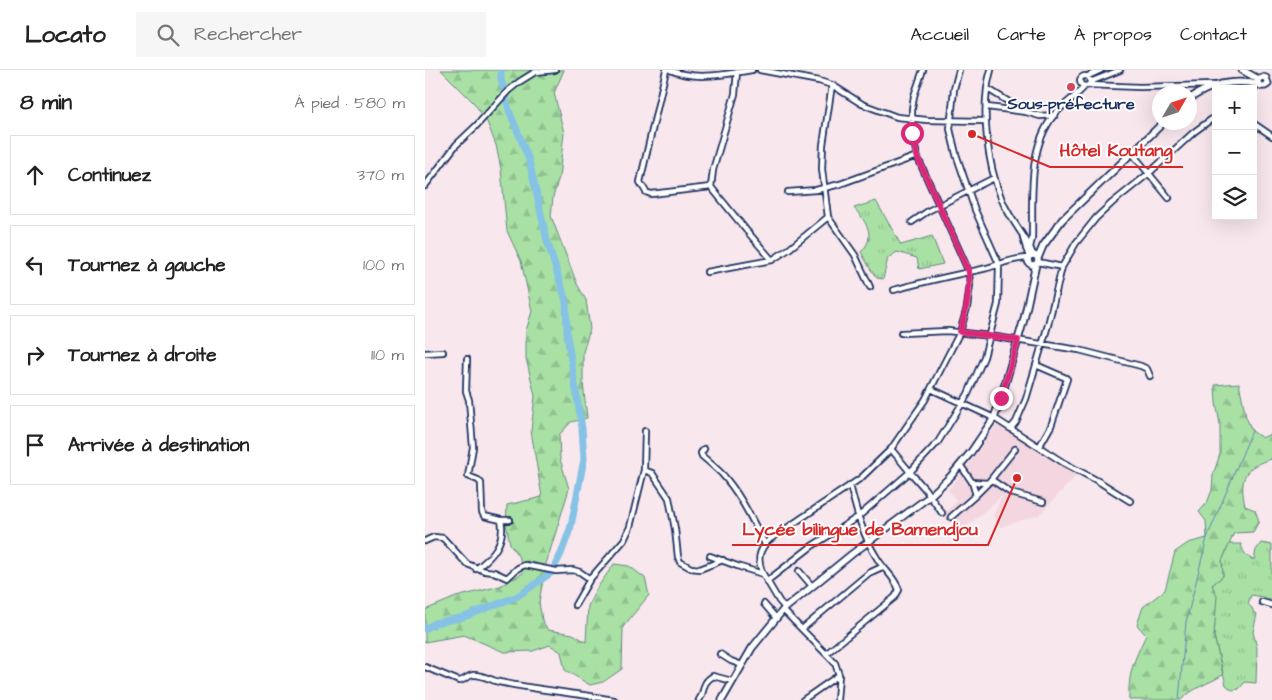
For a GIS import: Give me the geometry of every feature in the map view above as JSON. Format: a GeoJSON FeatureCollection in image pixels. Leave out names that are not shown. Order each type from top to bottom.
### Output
{"type":"FeatureCollection","features":[{"type":"Feature","properties":{"kind":"main road"},"geometry":{"type":"LineString","coordinates":[[1242,70],[1259,82]]}},
{"type":"Feature","properties":{"kind":"main road"},"geometry":{"type":"LineString","coordinates":[[1214,85],[1259,82],[1264,77],[1270,82]]}},
{"type":"Feature","properties":{"kind":"main road"},"geometry":{"type":"LineString","coordinates":[[1197,95],[1212,86]]}},
{"type":"Feature","properties":{"kind":"main road"},"geometry":{"type":"LineString","coordinates":[[722,700],[757,642],[784,609],[868,542],[930,496],[961,466],[994,418],[1029,297],[1033,259],[1062,220],[1156,130]]}},
{"type":"Feature","properties":{"kind":"street"},"geometry":{"type":"LineString","coordinates":[[425,186],[456,145],[519,82],[535,72],[555,70]]}},
{"type":"Feature","properties":{"kind":"street"},"geometry":{"type":"LineString","coordinates":[[711,187],[651,194],[646,192],[640,182],[668,70],[682,75],[707,76],[752,70]]}},
{"type":"Feature","properties":{"kind":"street"},"geometry":{"type":"LineString","coordinates":[[760,70],[819,80],[832,85],[868,107],[897,117],[985,121]]}},
{"type":"Feature","properties":{"kind":"street"},"geometry":{"type":"LineString","coordinates":[[837,700],[839,675],[835,663],[784,609],[758,563],[760,552],[765,544],[774,536],[868,472],[891,449],[914,417],[960,332],[967,308],[970,285],[969,272],[941,205],[917,156],[912,133],[914,96],[923,70]]}},
{"type":"Feature","properties":{"kind":"street"},"geometry":{"type":"LineString","coordinates":[[767,581],[829,534],[858,516],[910,472],[938,442],[962,404],[979,369],[998,304],[999,264],[975,210],[951,138],[950,120],[954,89],[959,70]]}},
{"type":"Feature","properties":{"kind":"street"},"geometry":{"type":"LineString","coordinates":[[1079,70],[1081,83],[1088,84],[1140,88],[1212,85]]}},
{"type":"Feature","properties":{"kind":"street"},"geometry":{"type":"LineString","coordinates":[[1081,78],[1101,70]]}},
{"type":"Feature","properties":{"kind":"street"},"geometry":{"type":"LineString","coordinates":[[1028,248],[1032,239],[1033,186],[1037,154],[1044,134],[1055,115],[1088,84],[1120,70]]}},
{"type":"Feature","properties":{"kind":"street"},"geometry":{"type":"LineString","coordinates":[[989,71],[985,121],[994,178],[1003,201],[1023,236],[1033,259]]}},
{"type":"Feature","properties":{"kind":"street"},"geometry":{"type":"LineString","coordinates":[[737,72],[735,94],[713,170],[711,187],[773,260]]}},
{"type":"Feature","properties":{"kind":"street"},"geometry":{"type":"LineString","coordinates":[[1088,76],[1088,84]]}},
{"type":"Feature","properties":{"kind":"street"},"geometry":{"type":"LineString","coordinates":[[832,85],[823,145],[822,169],[828,217],[855,255],[870,287]]}},
{"type":"Feature","properties":{"kind":"street"},"geometry":{"type":"LineString","coordinates":[[988,89],[1026,112]]}},
{"type":"Feature","properties":{"kind":"street"},"geometry":{"type":"LineString","coordinates":[[987,107],[1026,112],[1040,116],[1055,115]]}},
{"type":"Feature","properties":{"kind":"street"},"geometry":{"type":"LineString","coordinates":[[1011,428],[1021,412],[1036,365],[1062,267],[1076,244],[1096,218],[1148,174],[1183,141],[1212,119]]}},
{"type":"Feature","properties":{"kind":"street"},"geometry":{"type":"LineString","coordinates":[[1257,126],[1272,136]]}},
{"type":"Feature","properties":{"kind":"street"},"geometry":{"type":"LineString","coordinates":[[1132,153],[1169,198]]}},
{"type":"Feature","properties":{"kind":"street"},"geometry":{"type":"LineString","coordinates":[[788,192],[824,188],[867,175],[917,156]]}},
{"type":"Feature","properties":{"kind":"street"},"geometry":{"type":"LineString","coordinates":[[911,222],[921,215],[994,178]]}},
{"type":"Feature","properties":{"kind":"street"},"geometry":{"type":"LineString","coordinates":[[707,272],[773,260],[828,217]]}},
{"type":"Feature","properties":{"kind":"street"},"geometry":{"type":"LineString","coordinates":[[895,290],[1014,259],[1033,259],[1062,267]]}},
{"type":"Feature","properties":{"kind":"street"},"geometry":{"type":"LineString","coordinates":[[901,333],[930,331],[960,332],[1079,350],[1141,366],[1147,369],[1150,376]]}},
{"type":"Feature","properties":{"kind":"street"},"geometry":{"type":"LineString","coordinates":[[425,354],[443,352]]}},
{"type":"Feature","properties":{"kind":"street"},"geometry":{"type":"LineString","coordinates":[[467,359],[466,391],[469,400],[473,447],[468,476],[481,483],[481,506],[484,516],[510,520]]}},
{"type":"Feature","properties":{"kind":"street"},"geometry":{"type":"LineString","coordinates":[[1036,365],[1067,379],[1051,426],[1039,447]]}},
{"type":"Feature","properties":{"kind":"street"},"geometry":{"type":"LineString","coordinates":[[931,388],[994,418],[1130,501]]}},
{"type":"Feature","properties":{"kind":"street"},"geometry":{"type":"LineString","coordinates":[[575,605],[590,579],[624,540],[630,527],[644,470],[645,431]]}},
{"type":"Feature","properties":{"kind":"street"},"geometry":{"type":"LineString","coordinates":[[704,449],[701,453],[702,456],[722,474],[735,491],[765,544]]}},
{"type":"Feature","properties":{"kind":"street"},"geometry":{"type":"LineString","coordinates":[[891,449],[942,513]]}},
{"type":"Feature","properties":{"kind":"street"},"geometry":{"type":"LineString","coordinates":[[951,517],[990,482],[1015,449]]}},
{"type":"Feature","properties":{"kind":"street"},"geometry":{"type":"LineString","coordinates":[[961,466],[972,482],[976,495]]}},
{"type":"Feature","properties":{"kind":"street"},"geometry":{"type":"LineString","coordinates":[[644,470],[652,473],[669,498],[680,562],[691,568],[700,569],[723,560]]}},
{"type":"Feature","properties":{"kind":"street"},"geometry":{"type":"LineString","coordinates":[[972,482],[990,482],[1011,494],[1043,502]]}},
{"type":"Feature","properties":{"kind":"street"},"geometry":{"type":"LineString","coordinates":[[827,653],[897,594],[899,590],[896,581],[882,567],[868,542],[858,516],[850,485]]}},
{"type":"Feature","properties":{"kind":"street"},"geometry":{"type":"LineString","coordinates":[[475,569],[487,560],[499,545],[503,535],[501,520]]}},
{"type":"Feature","properties":{"kind":"street"},"geometry":{"type":"LineString","coordinates":[[425,541],[434,537],[443,538],[467,564],[475,569],[494,572],[507,578],[517,568],[525,565],[556,571],[573,570],[580,572],[590,579]]}},
{"type":"Feature","properties":{"kind":"street"},"geometry":{"type":"LineString","coordinates":[[710,556],[763,574]]}},
{"type":"Feature","properties":{"kind":"street"},"geometry":{"type":"LineString","coordinates":[[802,629],[869,573],[882,567]]}},
{"type":"Feature","properties":{"kind":"street"},"geometry":{"type":"LineString","coordinates":[[799,571],[812,586]]}},
{"type":"Feature","properties":{"kind":"street"},"geometry":{"type":"LineString","coordinates":[[1263,602],[1272,605]]}},
{"type":"Feature","properties":{"kind":"street"},"geometry":{"type":"LineString","coordinates":[[764,604],[776,618]]}},
{"type":"Feature","properties":{"kind":"street"},"geometry":{"type":"LineString","coordinates":[[720,654],[731,662],[742,665]]}},
{"type":"Feature","properties":{"kind":"street"},"geometry":{"type":"LineString","coordinates":[[425,667],[459,681],[468,676],[475,675],[549,691],[614,700]]}},
{"type":"Feature","properties":{"kind":"street"},"geometry":{"type":"LineString","coordinates":[[803,700],[839,675]]}},
{"type":"Feature","properties":{"kind":"street"},"geometry":{"type":"LineString","coordinates":[[699,700],[705,683],[713,676],[732,681]]}},
{"type":"Feature","properties":{"kind":"shaded area"},"geometry":{"type":"Polygon","coordinates":[[[999,423],[1077,475],[1039,515],[1000,527],[993,516],[1003,495],[959,533],[944,513],[957,501],[948,490],[999,423]]]}},
{"type":"Feature","properties":{"kind":"green space"},"geometry":{"type":"Polygon","coordinates":[[[441,70],[564,70],[554,93],[564,133],[559,177],[553,197],[551,216],[577,284],[586,300],[590,329],[583,352],[583,383],[587,418],[571,422],[559,435],[560,459],[569,489],[546,564],[539,602],[542,620],[548,630],[573,634],[586,642],[588,606],[597,588],[614,564],[629,566],[645,578],[649,595],[623,627],[622,669],[603,682],[590,685],[565,670],[561,652],[550,645],[533,651],[504,652],[464,635],[425,642],[425,610],[456,597],[500,586],[523,573],[520,559],[510,544],[506,523],[507,505],[542,497],[531,431],[535,396],[526,358],[526,331],[532,311],[521,261],[507,231],[501,169],[496,145],[487,122],[474,103],[441,70]]]}},
{"type":"Feature","properties":{"kind":"green space"},"geometry":{"type":"Polygon","coordinates":[[[876,201],[901,245],[932,236],[943,264],[919,269],[917,258],[897,252],[888,258],[883,279],[877,278],[861,252],[866,246],[869,235],[866,224],[854,208],[876,201]]]}},
{"type":"Feature","properties":{"kind":"green space"},"geometry":{"type":"Polygon","coordinates":[[[1239,383],[1246,417],[1252,431],[1262,438],[1272,433],[1272,459],[1255,465],[1246,475],[1243,488],[1245,506],[1255,510],[1259,521],[1253,532],[1234,533],[1222,561],[1223,576],[1212,585],[1217,596],[1214,636],[1223,675],[1196,689],[1181,700],[1129,700],[1133,666],[1146,635],[1137,625],[1143,607],[1165,590],[1175,552],[1188,543],[1207,538],[1206,521],[1199,512],[1207,503],[1212,490],[1213,475],[1220,454],[1220,424],[1215,385],[1239,383]]]}},
{"type":"Feature","properties":{"kind":"green space"},"geometry":{"type":"Polygon","coordinates":[[[1261,543],[1272,545],[1272,598],[1269,600],[1251,595],[1248,604],[1254,613],[1257,614],[1253,632],[1257,648],[1256,683],[1245,682],[1239,689],[1232,690],[1226,685],[1214,636],[1212,585],[1223,576],[1222,561],[1229,544],[1241,544],[1245,554],[1254,560],[1256,550],[1261,543]]]}},
{"type":"Feature","properties":{"kind":"waterway"},"geometry":{"type":"LineString","coordinates":[[425,629],[435,623],[464,617],[518,596],[551,573],[561,554],[571,526],[584,459],[582,428],[567,335],[566,301],[547,241],[529,160],[509,110],[501,79],[501,70]]}},
{"type":"Feature","properties":{"kind":"waterway"},"geometry":{"type":"LineString","coordinates":[[1179,700],[1186,622],[1207,538],[1252,431]]}},
{"type":"Feature","properties":{"kind":"place","name":"Sous-préfecture"},"geometry":{"type":"Point","coordinates":[1071,87]}},
{"type":"Feature","properties":{"kind":"place","name":"Hôtel Koutang"},"geometry":{"type":"Point","coordinates":[972,134]}},
{"type":"Feature","properties":{"kind":"place","name":"Lycée bilingue de Bamendjou"},"geometry":{"type":"Point","coordinates":[1017,478]}},
{"type":"Feature","properties":{"kind":"route"},"geometry":{"type":"LineString","coordinates":[[912,133],[917,156],[941,205],[969,272],[970,285],[967,308],[960,332],[1018,340],[1001,398]]}}]}
